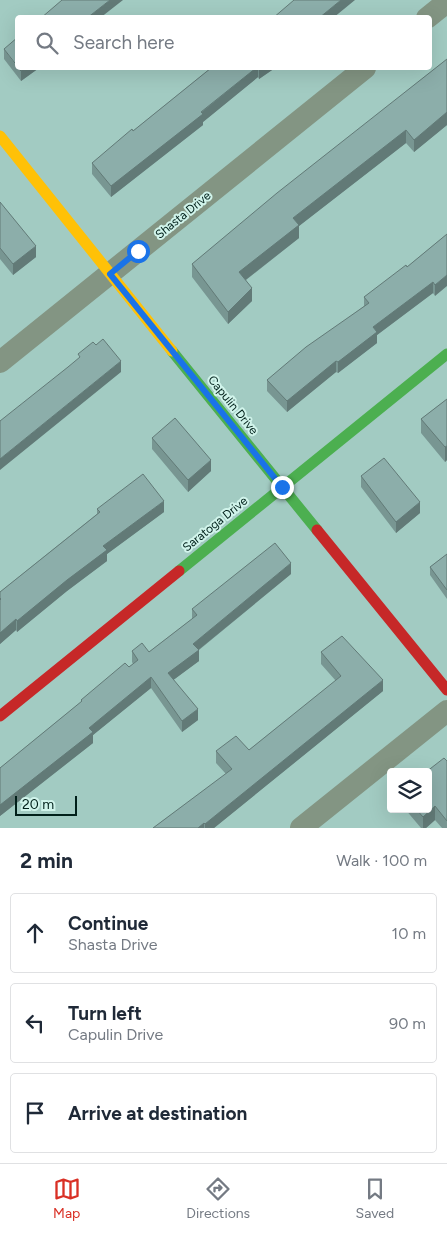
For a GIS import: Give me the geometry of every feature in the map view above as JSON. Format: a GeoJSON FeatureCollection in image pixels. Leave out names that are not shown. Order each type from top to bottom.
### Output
{"type":"FeatureCollection","features":[{"type":"Feature","properties":{"kind":"street"},"geometry":{"type":"LineString","coordinates":[[431,15],[447,2]]}},
{"type":"Feature","properties":{"kind":"street","name":"Shasta Drive"},"geometry":{"type":"LineString","coordinates":[[0,362],[363,70]]}},
{"type":"Feature","properties":{"kind":"street","name":"Capulin Drive"},"geometry":{"type":"LineString","coordinates":[[0,136],[447,690]]}},
{"type":"Feature","properties":{"kind":"street","name":"Saratoga Drive"},"geometry":{"type":"LineString","coordinates":[[0,716],[447,354]]}},
{"type":"Feature","properties":{"kind":"street"},"geometry":{"type":"LineString","coordinates":[[301,828],[447,711]]}},
{"type":"Feature","properties":{"kind":"building"},"geometry":{"type":"Polygon","coordinates":[[[62,0],[110,0],[91,15],[44,15],[62,0]]]}},
{"type":"Feature","properties":{"kind":"building"},"geometry":{"type":"Polygon","coordinates":[[[294,0],[341,0],[323,15],[276,15],[294,0]]]}},
{"type":"Feature","properties":{"kind":"building"},"geometry":{"type":"Polygon","coordinates":[[[15,40],[15,63],[4,49],[15,40]]]}},
{"type":"Feature","properties":{"kind":"building"},"geometry":{"type":"Polygon","coordinates":[[[447,59],[447,112],[414,140],[406,130],[293,218],[299,225],[239,272],[252,288],[228,312],[192,264],[277,193],[447,59]]]}},
{"type":"Feature","properties":{"kind":"building"},"geometry":{"type":"Polygon","coordinates":[[[209,70],[254,70],[201,112],[203,114],[111,186],[92,163],[132,129],[133,131],[209,70]]]}},
{"type":"Feature","properties":{"kind":"building"},"geometry":{"type":"Polygon","coordinates":[[[0,202],[36,246],[13,264],[0,248],[0,202]]]}},
{"type":"Feature","properties":{"kind":"building"},"geometry":{"type":"Polygon","coordinates":[[[447,234],[447,275],[435,285],[433,282],[373,327],[377,332],[338,362],[336,361],[287,401],[267,380],[306,347],[369,303],[364,297],[406,265],[407,267],[447,234]]]}},
{"type":"Feature","properties":{"kind":"building"},"geometry":{"type":"Polygon","coordinates":[[[103,339],[121,361],[0,459],[0,421],[80,357],[78,354],[93,342],[96,345],[103,339]]]}},
{"type":"Feature","properties":{"kind":"building"},"geometry":{"type":"Polygon","coordinates":[[[447,399],[447,446],[445,447],[421,419],[447,399]]]}},
{"type":"Feature","properties":{"kind":"building"},"geometry":{"type":"Polygon","coordinates":[[[175,418],[211,460],[188,480],[152,438],[175,418]]]}},
{"type":"Feature","properties":{"kind":"building"},"geometry":{"type":"Polygon","coordinates":[[[384,458],[420,502],[396,522],[361,476],[384,458]]]}},
{"type":"Feature","properties":{"kind":"building"},"geometry":{"type":"Polygon","coordinates":[[[143,474],[164,501],[103,546],[107,550],[0,633],[0,592],[100,512],[97,509],[143,474]]]}},
{"type":"Feature","properties":{"kind":"building"},"geometry":{"type":"Polygon","coordinates":[[[275,543],[291,563],[193,644],[199,650],[168,673],[198,709],[182,721],[151,677],[89,728],[93,732],[0,805],[0,768],[125,663],[129,667],[138,660],[132,651],[142,643],[149,652],[197,615],[192,609],[275,543]]]}},
{"type":"Feature","properties":{"kind":"building"},"geometry":{"type":"Polygon","coordinates":[[[447,554],[447,590],[430,567],[447,554]]]}},
{"type":"Feature","properties":{"kind":"building"},"geometry":{"type":"Polygon","coordinates":[[[342,636],[383,680],[205,824],[198,828],[153,828],[232,769],[216,751],[236,736],[249,750],[341,676],[321,652],[342,636]]]}},
{"type":"Feature","properties":{"kind":"building"},"geometry":{"type":"Polygon","coordinates":[[[444,758],[447,761],[447,821],[435,806],[432,809],[431,768],[444,758]]]}},
{"type":"Feature","properties":{"kind":"building"},"geometry":{"type":"Polygon","coordinates":[[[420,813],[427,813],[423,817],[420,813]]]}},
{"type":"Feature","properties":{"kind":"traffic: fast"},"geometry":{"type":"LineString","coordinates":[[172,351],[317,530]]}},
{"type":"Feature","properties":{"kind":"traffic: fast"},"geometry":{"type":"LineString","coordinates":[[179,571],[447,354]]}},
{"type":"Feature","properties":{"kind":"traffic: slow"},"geometry":{"type":"LineString","coordinates":[[0,136],[172,351]]}},
{"type":"Feature","properties":{"kind":"traffic: jam"},"geometry":{"type":"LineString","coordinates":[[317,530],[447,690]]}},
{"type":"Feature","properties":{"kind":"traffic: jam"},"geometry":{"type":"LineString","coordinates":[[0,716],[179,571]]}},
{"type":"Feature","properties":{"kind":"route"},"geometry":{"type":"LineString","coordinates":[[138,251],[110,274],[282,487]]}}]}
